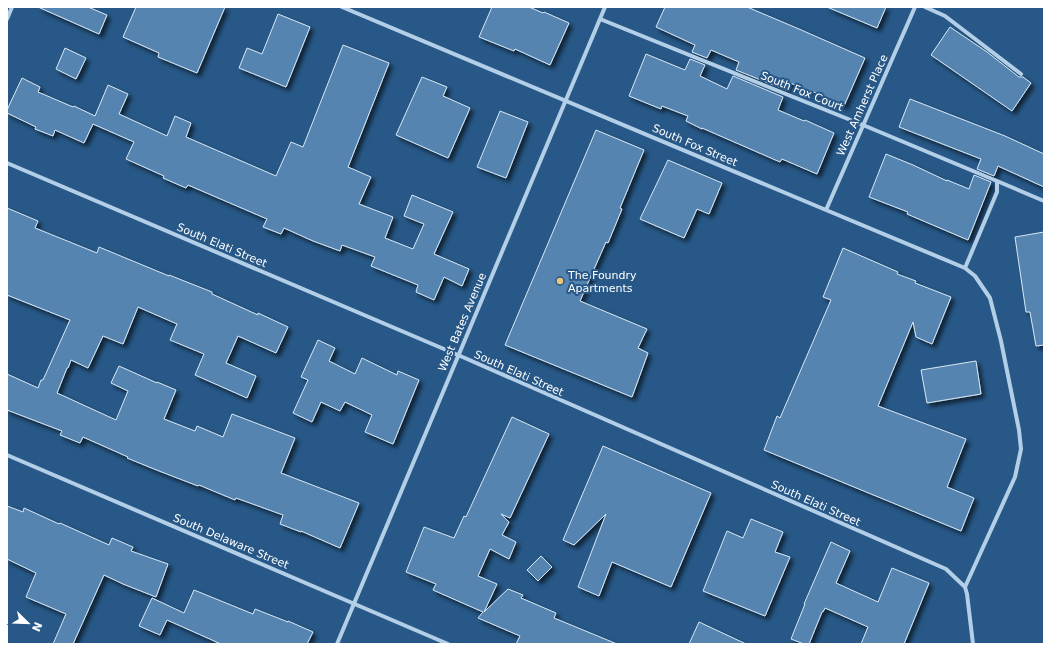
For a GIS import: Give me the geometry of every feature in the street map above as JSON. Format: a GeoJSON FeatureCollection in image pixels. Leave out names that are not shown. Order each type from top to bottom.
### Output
{"type":"FeatureCollection","features":[{"type":"Feature","properties":{"kind":"street"},"geometry":{"type":"LineString","coordinates":[[7,20],[12,7]]}},
{"type":"Feature","properties":{"kind":"street","name":"South Fox Street"},"geometry":{"type":"LineString","coordinates":[[342,7],[965,268],[974,276],[990,298],[1001,340],[1019,430],[1021,448],[1014,477],[965,587]]}},
{"type":"Feature","properties":{"kind":"street","name":"West Bates Avenue"},"geometry":{"type":"LineString","coordinates":[[337,644],[605,7]]}},
{"type":"Feature","properties":{"kind":"street","name":"West Amherst Place"},"geometry":{"type":"LineString","coordinates":[[826,210],[915,7]]}},
{"type":"Feature","properties":{"kind":"street"},"geometry":{"type":"LineString","coordinates":[[925,7],[945,16],[1021,74]]}},
{"type":"Feature","properties":{"kind":"street","name":"South Fox Court"},"geometry":{"type":"LineString","coordinates":[[600,19],[863,125],[1044,201]]}},
{"type":"Feature","properties":{"kind":"street","name":"South Elati Street"},"geometry":{"type":"LineString","coordinates":[[7,163],[458,356],[946,569],[965,587]]}},
{"type":"Feature","properties":{"kind":"street"},"geometry":{"type":"LineString","coordinates":[[965,268],[997,192],[997,181]]}},
{"type":"Feature","properties":{"kind":"street","name":"South Delaware Street"},"geometry":{"type":"LineString","coordinates":[[7,455],[448,644]]}},
{"type":"Feature","properties":{"kind":"street"},"geometry":{"type":"LineString","coordinates":[[965,587],[973,644]]}},
{"type":"Feature","properties":{"kind":"building"},"geometry":{"type":"Polygon","coordinates":[[[38,7],[88,7],[107,15],[99,34],[38,7]]]}},
{"type":"Feature","properties":{"kind":"building"},"geometry":{"type":"Polygon","coordinates":[[[136,7],[225,7],[197,73],[158,57],[159,53],[123,37],[136,7]]]}},
{"type":"Feature","properties":{"kind":"building"},"geometry":{"type":"Polygon","coordinates":[[[492,7],[529,7],[569,23],[550,65],[515,49],[514,51],[479,37],[492,7]]]}},
{"type":"Feature","properties":{"kind":"building"},"geometry":{"type":"Polygon","coordinates":[[[665,7],[747,7],[865,58],[844,106],[790,83],[786,90],[736,70],[739,62],[711,50],[707,58],[692,52],[695,45],[656,27],[665,7]]]}},
{"type":"Feature","properties":{"kind":"building"},"geometry":{"type":"Polygon","coordinates":[[[827,7],[886,7],[877,28],[827,7]]]}},
{"type":"Feature","properties":{"kind":"building"},"geometry":{"type":"Polygon","coordinates":[[[278,14],[310,27],[286,87],[239,68],[247,48],[262,54],[278,14]]]}},
{"type":"Feature","properties":{"kind":"building"},"geometry":{"type":"Polygon","coordinates":[[[950,27],[987,52],[1019,77],[1023,77],[1031,83],[1012,111],[931,55],[950,27]]]}},
{"type":"Feature","properties":{"kind":"building"},"geometry":{"type":"Polygon","coordinates":[[[343,45],[389,63],[348,167],[371,177],[359,204],[393,217],[385,238],[413,249],[424,224],[404,216],[412,195],[453,212],[434,254],[469,269],[462,286],[444,277],[434,300],[416,292],[418,285],[371,266],[375,257],[342,245],[340,251],[284,228],[281,234],[263,227],[267,219],[188,185],[186,188],[163,178],[164,176],[126,159],[134,142],[93,124],[84,143],[55,130],[53,136],[35,129],[36,127],[7,113],[22,78],[40,87],[38,92],[95,116],[108,85],[128,94],[119,114],[167,136],[175,116],[191,123],[186,137],[276,176],[291,142],[303,147],[343,45]]]}},
{"type":"Feature","properties":{"kind":"building"},"geometry":{"type":"Polygon","coordinates":[[[65,48],[86,58],[76,79],[56,69],[65,48]]]}},
{"type":"Feature","properties":{"kind":"building"},"geometry":{"type":"Polygon","coordinates":[[[646,54],[685,70],[690,59],[705,65],[700,76],[727,89],[733,76],[783,97],[778,110],[834,133],[817,174],[782,159],[780,162],[702,129],[686,121],[688,116],[662,106],[661,109],[629,96],[646,54]]]}},
{"type":"Feature","properties":{"kind":"building"},"geometry":{"type":"Polygon","coordinates":[[[422,77],[447,87],[443,96],[470,108],[448,158],[396,135],[422,77]]]}},
{"type":"Feature","properties":{"kind":"building"},"geometry":{"type":"Polygon","coordinates":[[[910,99],[1005,136],[1044,154],[1044,187],[998,166],[994,176],[977,169],[981,159],[899,127],[910,99]]]}},
{"type":"Feature","properties":{"kind":"building"},"geometry":{"type":"Polygon","coordinates":[[[500,111],[528,122],[506,178],[477,167],[500,111]]]}},
{"type":"Feature","properties":{"kind":"building","name":"The Foundry Apartments"},"geometry":{"type":"Polygon","coordinates":[[[596,130],[644,150],[620,208],[622,209],[608,243],[606,242],[580,301],[647,329],[638,348],[648,353],[632,397],[505,345],[596,130]]]}},
{"type":"Feature","properties":{"kind":"building"},"geometry":{"type":"Polygon","coordinates":[[[886,154],[969,189],[974,175],[991,182],[968,240],[907,214],[908,212],[869,197],[886,154]]]}},
{"type":"Feature","properties":{"kind":"building"},"geometry":{"type":"Polygon","coordinates":[[[668,160],[722,183],[709,214],[697,209],[684,238],[640,219],[668,160]]]}},
{"type":"Feature","properties":{"kind":"building"},"geometry":{"type":"Polygon","coordinates":[[[7,208],[38,221],[35,228],[97,253],[99,247],[212,292],[212,294],[288,327],[276,353],[238,336],[226,363],[256,376],[247,398],[195,375],[204,354],[170,340],[177,324],[138,307],[123,344],[103,336],[88,368],[71,360],[57,393],[116,420],[128,391],[111,383],[119,366],[176,390],[164,419],[195,431],[197,426],[223,437],[232,414],[295,438],[281,473],[359,503],[340,548],[301,531],[280,524],[283,515],[236,498],[235,500],[159,471],[127,458],[128,457],[83,437],[80,443],[60,435],[62,431],[7,410],[7,374],[38,388],[70,320],[7,295],[7,208]]]}},
{"type":"Feature","properties":{"kind":"building"},"geometry":{"type":"Polygon","coordinates":[[[1044,232],[1044,345],[1036,346],[1030,312],[1026,312],[1015,237],[1044,232]]]}},
{"type":"Feature","properties":{"kind":"building"},"geometry":{"type":"Polygon","coordinates":[[[843,248],[898,272],[897,274],[916,281],[915,283],[951,297],[932,344],[916,337],[913,322],[878,406],[966,439],[947,487],[974,498],[961,531],[764,450],[777,416],[780,418],[831,300],[823,297],[843,248]]]}},
{"type":"Feature","properties":{"kind":"building"},"geometry":{"type":"Polygon","coordinates":[[[318,340],[335,348],[329,361],[355,374],[362,358],[397,375],[398,371],[419,380],[393,444],[365,432],[372,415],[345,402],[340,411],[321,402],[312,422],[293,413],[308,380],[301,377],[318,340]]]}},
{"type":"Feature","properties":{"kind":"building"},"geometry":{"type":"Polygon","coordinates":[[[976,361],[981,394],[927,403],[921,370],[976,361]]]}},
{"type":"Feature","properties":{"kind":"building"},"geometry":{"type":"Polygon","coordinates":[[[512,417],[549,434],[510,518],[501,514],[509,522],[502,535],[516,542],[509,559],[490,549],[478,576],[497,584],[484,612],[508,589],[523,595],[521,598],[556,613],[554,618],[617,644],[516,644],[520,636],[478,618],[483,612],[433,590],[436,584],[406,572],[424,527],[454,538],[464,516],[466,517],[512,417]]]}},
{"type":"Feature","properties":{"kind":"building"},"geometry":{"type":"Polygon","coordinates":[[[603,446],[711,493],[671,587],[612,562],[599,596],[578,587],[606,514],[574,545],[563,540],[603,446]]]}},
{"type":"Feature","properties":{"kind":"building"},"geometry":{"type":"Polygon","coordinates":[[[7,506],[23,512],[24,508],[109,545],[112,538],[133,547],[131,551],[168,564],[156,597],[104,575],[73,644],[53,644],[66,614],[26,597],[36,573],[7,559],[7,506]]]}},
{"type":"Feature","properties":{"kind":"building"},"geometry":{"type":"Polygon","coordinates":[[[751,519],[783,532],[775,552],[790,557],[765,616],[703,591],[727,531],[743,538],[751,519]]]}},
{"type":"Feature","properties":{"kind":"building"},"geometry":{"type":"Polygon","coordinates":[[[831,542],[850,551],[836,583],[878,602],[892,568],[929,583],[904,644],[861,644],[868,627],[825,608],[809,644],[804,644],[791,639],[804,604],[831,542]]]}},
{"type":"Feature","properties":{"kind":"building"},"geometry":{"type":"Polygon","coordinates":[[[541,556],[552,567],[538,581],[527,570],[541,556]]]}},
{"type":"Feature","properties":{"kind":"building"},"geometry":{"type":"Polygon","coordinates":[[[194,590],[253,614],[255,609],[313,632],[307,644],[221,644],[167,620],[160,635],[139,626],[152,598],[184,613],[194,590]]]}},
{"type":"Feature","properties":{"kind":"building"},"geometry":{"type":"Polygon","coordinates":[[[699,622],[746,644],[689,644],[699,622]]]}},
{"type":"Feature","properties":{"kind":"place","name":"The Foundry Apartments"},"geometry":{"type":"Point","coordinates":[560,281]}}]}
